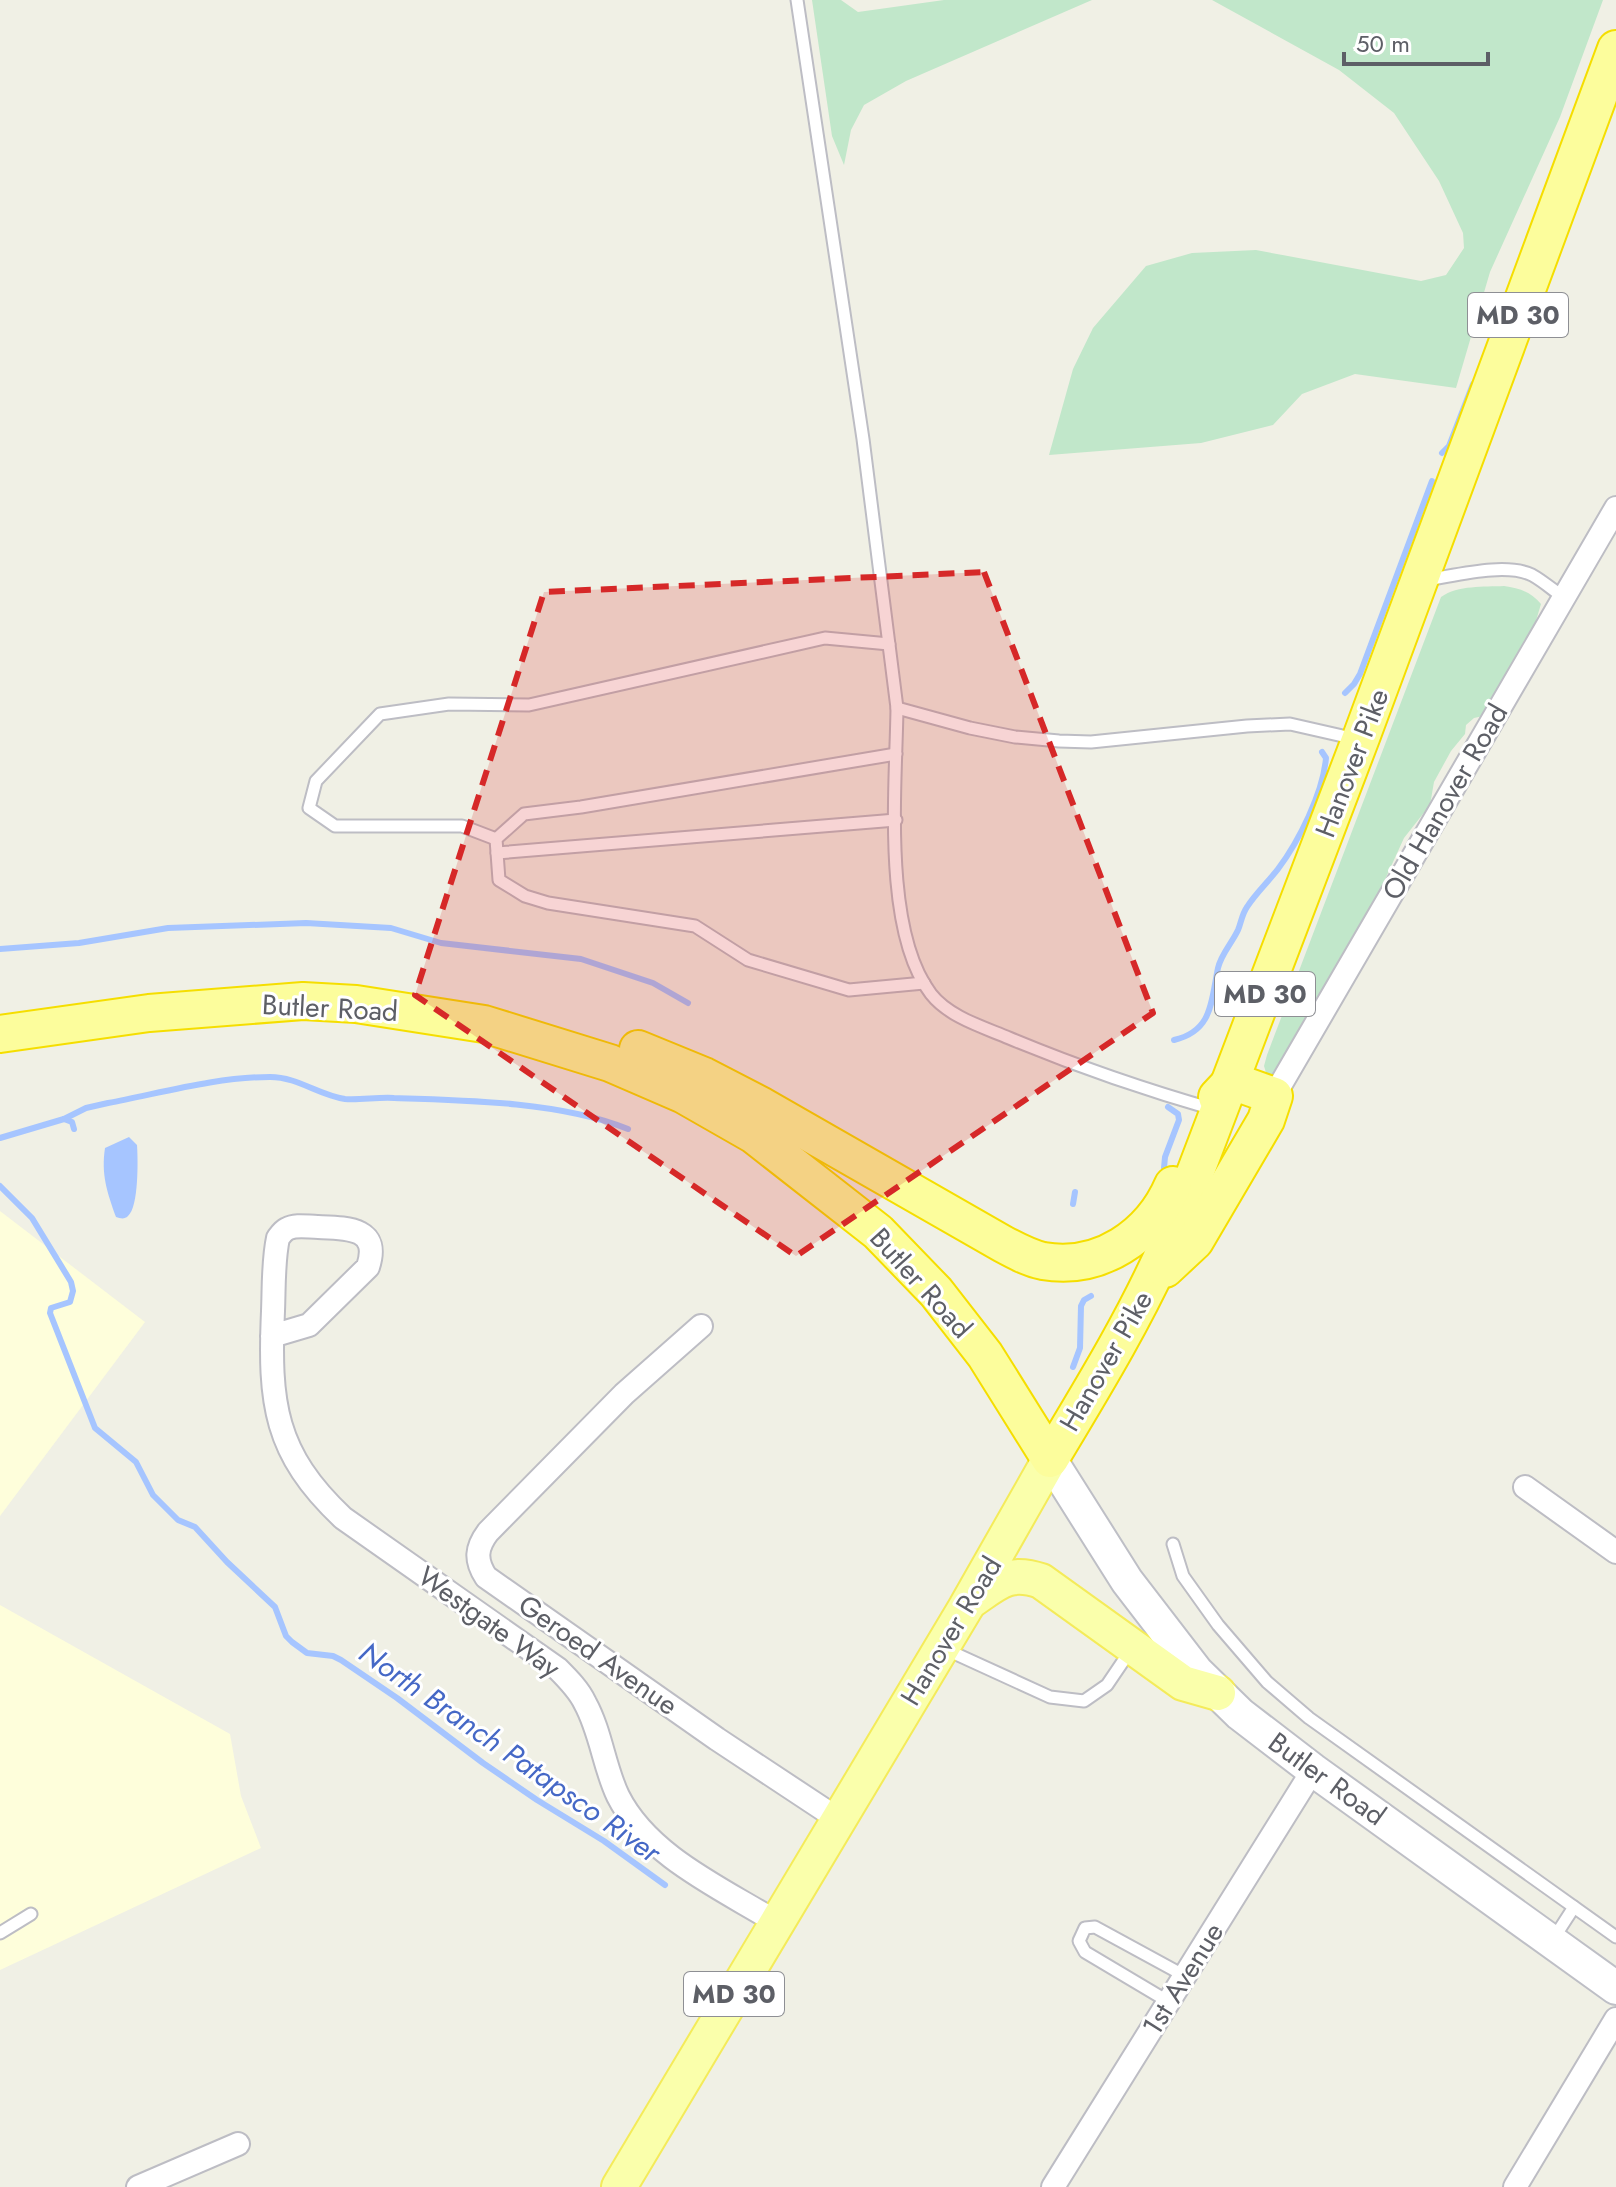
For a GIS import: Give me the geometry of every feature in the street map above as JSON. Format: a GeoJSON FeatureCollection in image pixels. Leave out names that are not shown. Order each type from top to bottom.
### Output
{"type":"FeatureCollection","features":[{"type":"Feature","properties":{"kind":"highway","name":"Hanover Pike"},"geometry":{"type":"LineString","coordinates":[[1050,1459],[1103,1371],[1151,1282],[1420,581],[1616,49]]}},
{"type":"Feature","properties":{"kind":"highway","name":"Butler Road"},"geometry":{"type":"LineString","coordinates":[[0,1034],[133,1015],[303,1001],[356,1004],[458,1019],[610,1063],[684,1095],[742,1128],[878,1232],[936,1292],[985,1355],[1050,1459]]}},
{"type":"Feature","properties":{"kind":"highway"},"geometry":{"type":"LineString","coordinates":[[546,1042],[621,1042],[704,1076],[844,1150],[1003,1244],[1023,1254],[1054,1262],[1088,1260],[1107,1255],[1145,1229],[1171,1192],[1220,1100],[1274,1096],[1266,1120],[1195,1241],[1151,1282]]}},
{"type":"Feature","properties":{"kind":"main road","name":"Hanover Road"},"geometry":{"type":"LineString","coordinates":[[844,1810],[969,1602],[1050,1459]]}},
{"type":"Feature","properties":{"kind":"main road","name":"Butler Road"},"geometry":{"type":"LineString","coordinates":[[1050,1459],[1127,1581],[1197,1672],[1240,1714],[1616,1988]]}},
{"type":"Feature","properties":{"kind":"main road"},"geometry":{"type":"LineString","coordinates":[[969,1602],[1009,1577],[1029,1577],[1041,1581],[1183,1683],[1218,1693]]}},
{"type":"Feature","properties":{"kind":"main road","name":"MD 30"},"geometry":{"type":"LineString","coordinates":[[619,2187],[844,1810]]}},
{"type":"Feature","properties":{"kind":"street","name":"Old Hanover Road"},"geometry":{"type":"LineString","coordinates":[[1274,1096],[1616,508]]}},
{"type":"Feature","properties":{"kind":"street","name":"Westgate Way"},"geometry":{"type":"LineString","coordinates":[[272,1336],[309,1325],[361,1274],[368,1267],[371,1257],[368,1240],[350,1228],[296,1226],[285,1229],[278,1238],[272,1336],[273,1395],[278,1420],[303,1475],[343,1518],[558,1669],[585,1703],[611,1779],[629,1816],[642,1834],[664,1852],[776,1922]]}},
{"type":"Feature","properties":{"kind":"street","name":"Geroed Avenue"},"geometry":{"type":"LineString","coordinates":[[701,1326],[624,1394],[488,1532],[479,1544],[479,1566],[486,1577],[717,1739],[844,1810]]}},
{"type":"Feature","properties":{"kind":"street"},"geometry":{"type":"LineString","coordinates":[[1525,1487],[1616,1552]]}},
{"type":"Feature","properties":{"kind":"street","name":"1st Avenue"},"geometry":{"type":"LineString","coordinates":[[1053,2187],[1313,1770]]}},
{"type":"Feature","properties":{"kind":"street"},"geometry":{"type":"LineString","coordinates":[[1515,2187],[1616,2019]]}},
{"type":"Feature","properties":{"kind":"street"},"geometry":{"type":"LineString","coordinates":[[138,2187],[238,2144]]}},
{"type":"Feature","properties":{"kind":"lane"},"geometry":{"type":"LineString","coordinates":[[798,1],[863,439],[897,708],[896,853],[902,922],[914,962],[924,983],[942,1006],[966,1020],[1074,1063],[1220,1100]]}},
{"type":"Feature","properties":{"kind":"lane"},"geometry":{"type":"LineString","coordinates":[[1420,581],[1517,570],[1531,575],[1563,597]]}},
{"type":"Feature","properties":{"kind":"lane"},"geometry":{"type":"LineString","coordinates":[[496,839],[462,826],[335,826],[309,808],[316,781],[380,714],[449,704],[529,705],[825,638],[889,644]]}},
{"type":"Feature","properties":{"kind":"lane"},"geometry":{"type":"LineString","coordinates":[[897,708],[970,728],[1015,737],[1059,741],[1105,741],[1290,724],[1360,740]]}},
{"type":"Feature","properties":{"kind":"lane"},"geometry":{"type":"LineString","coordinates":[[496,839],[524,814],[896,754]]}},
{"type":"Feature","properties":{"kind":"lane"},"geometry":{"type":"LineString","coordinates":[[497,853],[896,820]]}},
{"type":"Feature","properties":{"kind":"lane"},"geometry":{"type":"LineString","coordinates":[[496,839],[499,880],[525,896],[548,903],[695,926],[748,960],[849,990],[924,983]]}},
{"type":"Feature","properties":{"kind":"lane"},"geometry":{"type":"LineString","coordinates":[[1173,1544],[1183,1576],[1239,1651],[1267,1682],[1309,1718],[1616,1937]]}},
{"type":"Feature","properties":{"kind":"lane"},"geometry":{"type":"LineString","coordinates":[[942,1647],[1050,1697],[1084,1701],[1107,1685],[1133,1647]]}},
{"type":"Feature","properties":{"kind":"lane"},"geometry":{"type":"LineString","coordinates":[[1552,1941],[1574,1907]]}},
{"type":"Feature","properties":{"kind":"lane"},"geometry":{"type":"LineString","coordinates":[[0,1933],[31,1914]]}},
{"type":"Feature","properties":{"kind":"lane"},"geometry":{"type":"LineString","coordinates":[[1169,2002],[1085,1952],[1079,1941],[1085,1928],[1095,1927],[1185,1976]]}},
{"type":"Feature","properties":{"kind":"highlighted area"},"geometry":{"type":"Polygon","coordinates":[[[984,572],[1153,1013],[796,1256],[415,995],[544,592],[984,572]]]}},
{"type":"Feature","properties":{"kind":"shaded area"},"geometry":{"type":"Polygon","coordinates":[[[812,0],[841,0],[858,12],[944,0],[1092,0],[906,81],[864,105],[851,130],[844,165],[832,136],[812,0]]]}},
{"type":"Feature","properties":{"kind":"shaded area"},"geometry":{"type":"Polygon","coordinates":[[[1212,0],[1603,0],[1560,117],[1490,272],[1456,388],[1355,374],[1302,394],[1273,425],[1201,443],[1049,455],[1073,369],[1093,328],[1146,266],[1192,253],[1256,250],[1421,281],[1446,275],[1464,248],[1463,233],[1439,181],[1394,113],[1339,70],[1212,0]]]}},
{"type":"Feature","properties":{"kind":"shaded area"},"geometry":{"type":"Polygon","coordinates":[[[1504,586],[1524,591],[1541,604],[1535,624],[1483,716],[1474,718],[1466,725],[1465,734],[1451,751],[1434,782],[1430,805],[1404,838],[1372,908],[1284,1060],[1272,1077],[1267,1076],[1264,1066],[1267,1055],[1441,597],[1463,589],[1504,586]]]}},
{"type":"Feature","properties":{"kind":"shaded area"},"geometry":{"type":"Polygon","coordinates":[[[0,1211],[145,1322],[0,1516],[0,1211]]]}},
{"type":"Feature","properties":{"kind":"shaded area"},"geometry":{"type":"Polygon","coordinates":[[[0,1605],[230,1734],[241,1796],[261,1848],[0,1970],[0,1605]]]}},
{"type":"Feature","properties":{"kind":"water"},"geometry":{"type":"Polygon","coordinates":[[[129,1137],[137,1145],[137,1182],[132,1211],[122,1218],[116,1217],[110,1199],[104,1175],[104,1157],[105,1148],[129,1137]]]}},
{"type":"Feature","properties":{"kind":"waterway"},"geometry":{"type":"LineString","coordinates":[[1442,453],[1449,446],[1473,384]]}},
{"type":"Feature","properties":{"kind":"waterway"},"geometry":{"type":"LineString","coordinates":[[1345,693],[1360,674],[1432,481]]}},
{"type":"Feature","properties":{"kind":"waterway"},"geometry":{"type":"LineString","coordinates":[[1174,1040],[1187,1036],[1203,1022],[1211,1003],[1219,963],[1238,930],[1245,910],[1286,858],[1302,831],[1324,772],[1326,758],[1322,752]]}},
{"type":"Feature","properties":{"kind":"waterway"},"geometry":{"type":"LineString","coordinates":[[0,949],[79,943],[168,928],[306,923],[391,928],[441,943],[581,959],[653,983],[688,1003]]}},
{"type":"Feature","properties":{"kind":"waterway"},"geometry":{"type":"LineString","coordinates":[[0,1138],[108,1103],[209,1083],[270,1077],[290,1080],[345,1099],[513,1104],[574,1113],[628,1129]]}},
{"type":"Feature","properties":{"kind":"waterway"},"geometry":{"type":"LineString","coordinates":[[1164,1168],[1179,1120],[1178,1114],[1168,1107]]}},
{"type":"Feature","properties":{"kind":"waterway"},"geometry":{"type":"LineString","coordinates":[[64,1119],[72,1122],[74,1129]]}},
{"type":"Feature","properties":{"kind":"waterway","name":"North Branch Patapsco River"},"geometry":{"type":"LineString","coordinates":[[0,1186],[32,1218],[71,1282],[73,1291],[70,1302],[51,1308],[50,1313],[95,1428],[136,1462],[153,1495],[178,1520],[195,1527],[275,1607],[286,1636],[307,1653],[341,1660],[483,1763],[604,1841],[665,1885]]}},
{"type":"Feature","properties":{"kind":"waterway"},"geometry":{"type":"LineString","coordinates":[[1073,1204],[1075,1192]]}},
{"type":"Feature","properties":{"kind":"waterway"},"geometry":{"type":"LineString","coordinates":[[1073,1367],[1080,1348],[1081,1306],[1091,1296]]}}]}
